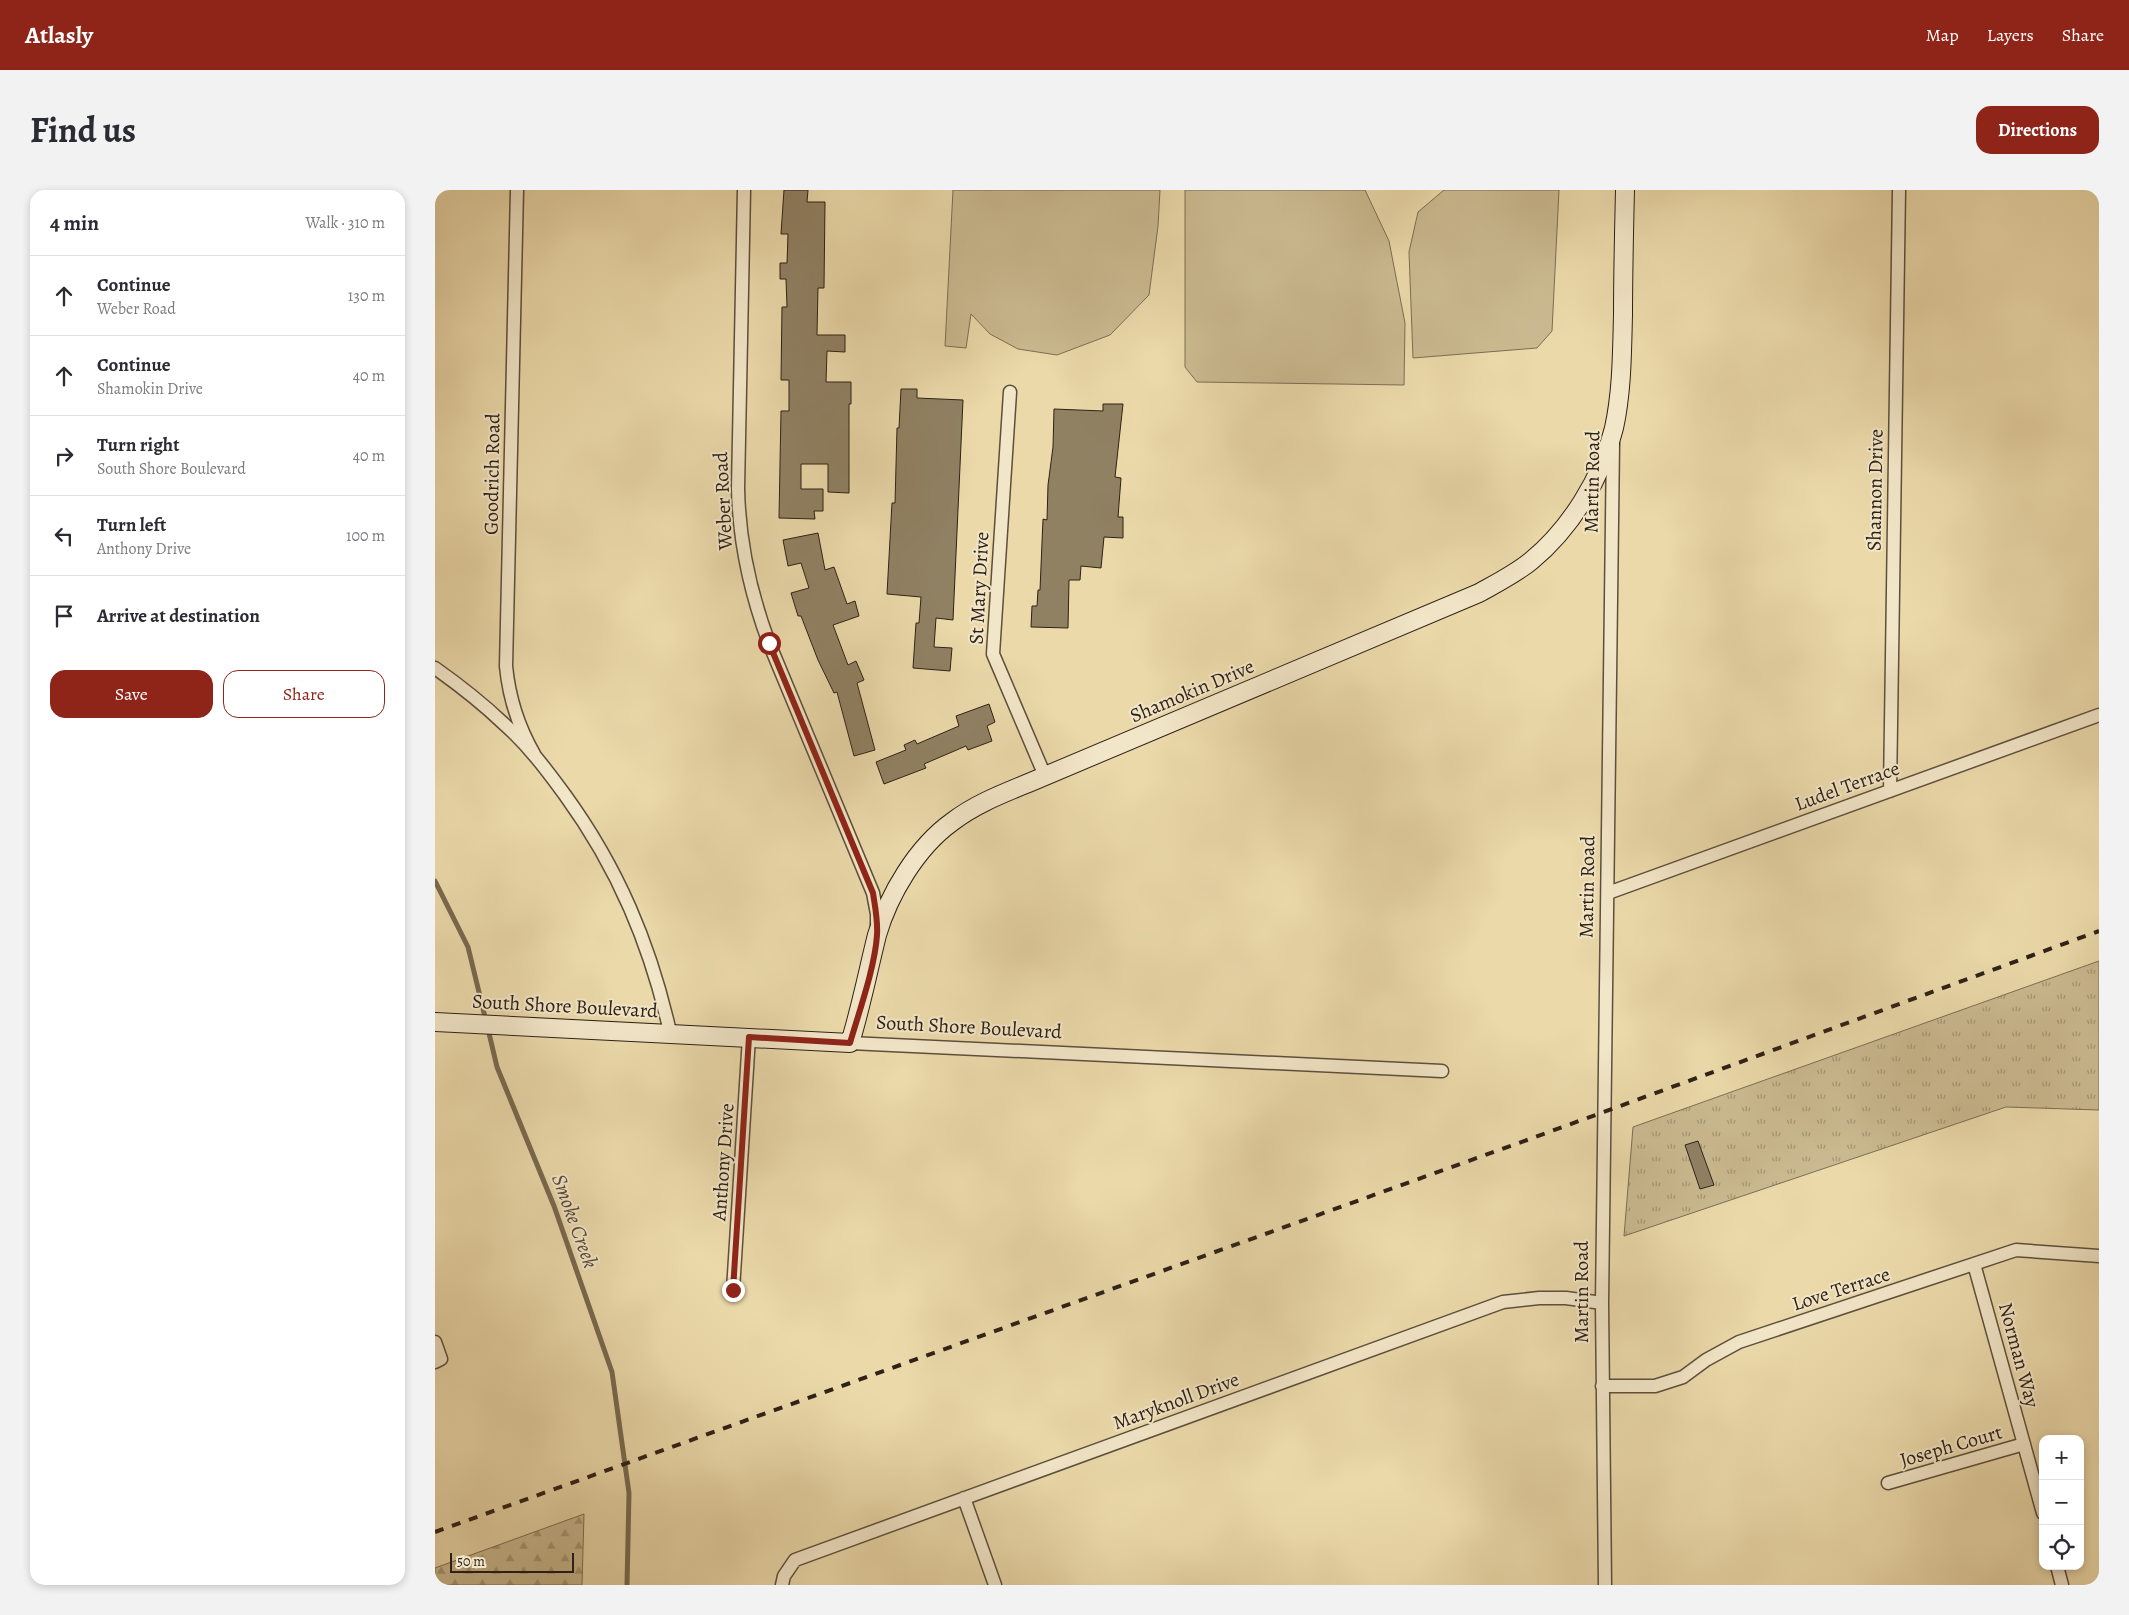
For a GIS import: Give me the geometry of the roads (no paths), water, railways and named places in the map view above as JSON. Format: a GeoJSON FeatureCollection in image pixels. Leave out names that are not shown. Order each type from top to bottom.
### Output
{"type":"FeatureCollection","features":[{"type":"Feature","properties":{"kind":"street","name":"Goodrich Road"},"geometry":{"type":"LineString","coordinates":[[517,190],[507,666],[513,706],[523,734],[534,754]]}},
{"type":"Feature","properties":{"kind":"street","name":"Weber Road"},"geometry":{"type":"LineString","coordinates":[[744,190],[738,488],[739,522],[743,555],[757,611],[769,643],[873,893],[877,914],[877,936]]}},
{"type":"Feature","properties":{"kind":"street","name":"Martin Road"},"geometry":{"type":"LineString","coordinates":[[1605,1585],[1602,1303],[1614,428],[1622,352],[1625,190]]}},
{"type":"Feature","properties":{"kind":"street","name":"Shannon Drive"},"geometry":{"type":"LineString","coordinates":[[1890,791],[1899,190]]}},
{"type":"Feature","properties":{"kind":"street","name":"St Mary Drive"},"geometry":{"type":"LineString","coordinates":[[1010,392],[993,654],[1045,776]]}},
{"type":"Feature","properties":{"kind":"street","name":"Shamokin Drive"},"geometry":{"type":"LineString","coordinates":[[850,1043],[864,995],[877,936],[895,893],[917,858],[951,822],[975,807],[1045,776],[1479,592],[1506,578],[1537,556],[1570,520],[1590,489],[1614,428]]}},
{"type":"Feature","properties":{"kind":"street"},"geometry":{"type":"LineString","coordinates":[[435,668],[463,688],[504,723],[534,754],[578,814],[604,856],[627,899],[650,955],[670,1032]]}},
{"type":"Feature","properties":{"kind":"street","name":"Ludel Terrace"},"geometry":{"type":"LineString","coordinates":[[1608,893],[2099,715]]}},
{"type":"Feature","properties":{"kind":"street","name":"South Shore Boulevard"},"geometry":{"type":"LineString","coordinates":[[437,1022],[1442,1071]]}},
{"type":"Feature","properties":{"kind":"street","name":"Anthony Drive"},"geometry":{"type":"LineString","coordinates":[[733,1290],[749,1037]]}},
{"type":"Feature","properties":{"kind":"street","name":"Love Terrace"},"geometry":{"type":"LineString","coordinates":[[1602,1386],[1655,1386],[1683,1377],[1706,1360],[1739,1342],[2016,1250],[2099,1256]]}},
{"type":"Feature","properties":{"kind":"street","name":"Norman Way"},"geometry":{"type":"LineString","coordinates":[[1974,1264],[2039,1499]]}},
{"type":"Feature","properties":{"kind":"street","name":"Maryknoll Drive"},"geometry":{"type":"LineString","coordinates":[[782,1585],[784,1576],[795,1560],[1503,1302],[1539,1298],[1566,1298],[1602,1303]]}},
{"type":"Feature","properties":{"kind":"street"},"geometry":{"type":"LineString","coordinates":[[435,1342],[441,1360],[435,1362]]}},
{"type":"Feature","properties":{"kind":"street","name":"Joseph Court"},"geometry":{"type":"LineString","coordinates":[[1888,1483],[2024,1444]]}},
{"type":"Feature","properties":{"kind":"street"},"geometry":{"type":"LineString","coordinates":[[965,1498],[995,1585]]}},
{"type":"Feature","properties":{"kind":"street"},"geometry":{"type":"LineString","coordinates":[[2058,1570],[2062,1585]]}},
{"type":"Feature","properties":{"kind":"waterway","name":"Smoke Creek"},"geometry":{"type":"LineString","coordinates":[[435,881],[468,947],[486,1021]]}},
{"type":"Feature","properties":{"kind":"waterway","name":"Smoke Creek"},"geometry":{"type":"LineString","coordinates":[[488,1029],[497,1067],[554,1206],[612,1372],[629,1493],[627,1585]]}},
{"type":"Feature","properties":{"kind":"railway"},"geometry":{"type":"LineString","coordinates":[[435,1532],[1527,1140],[2099,931]]}}]}
